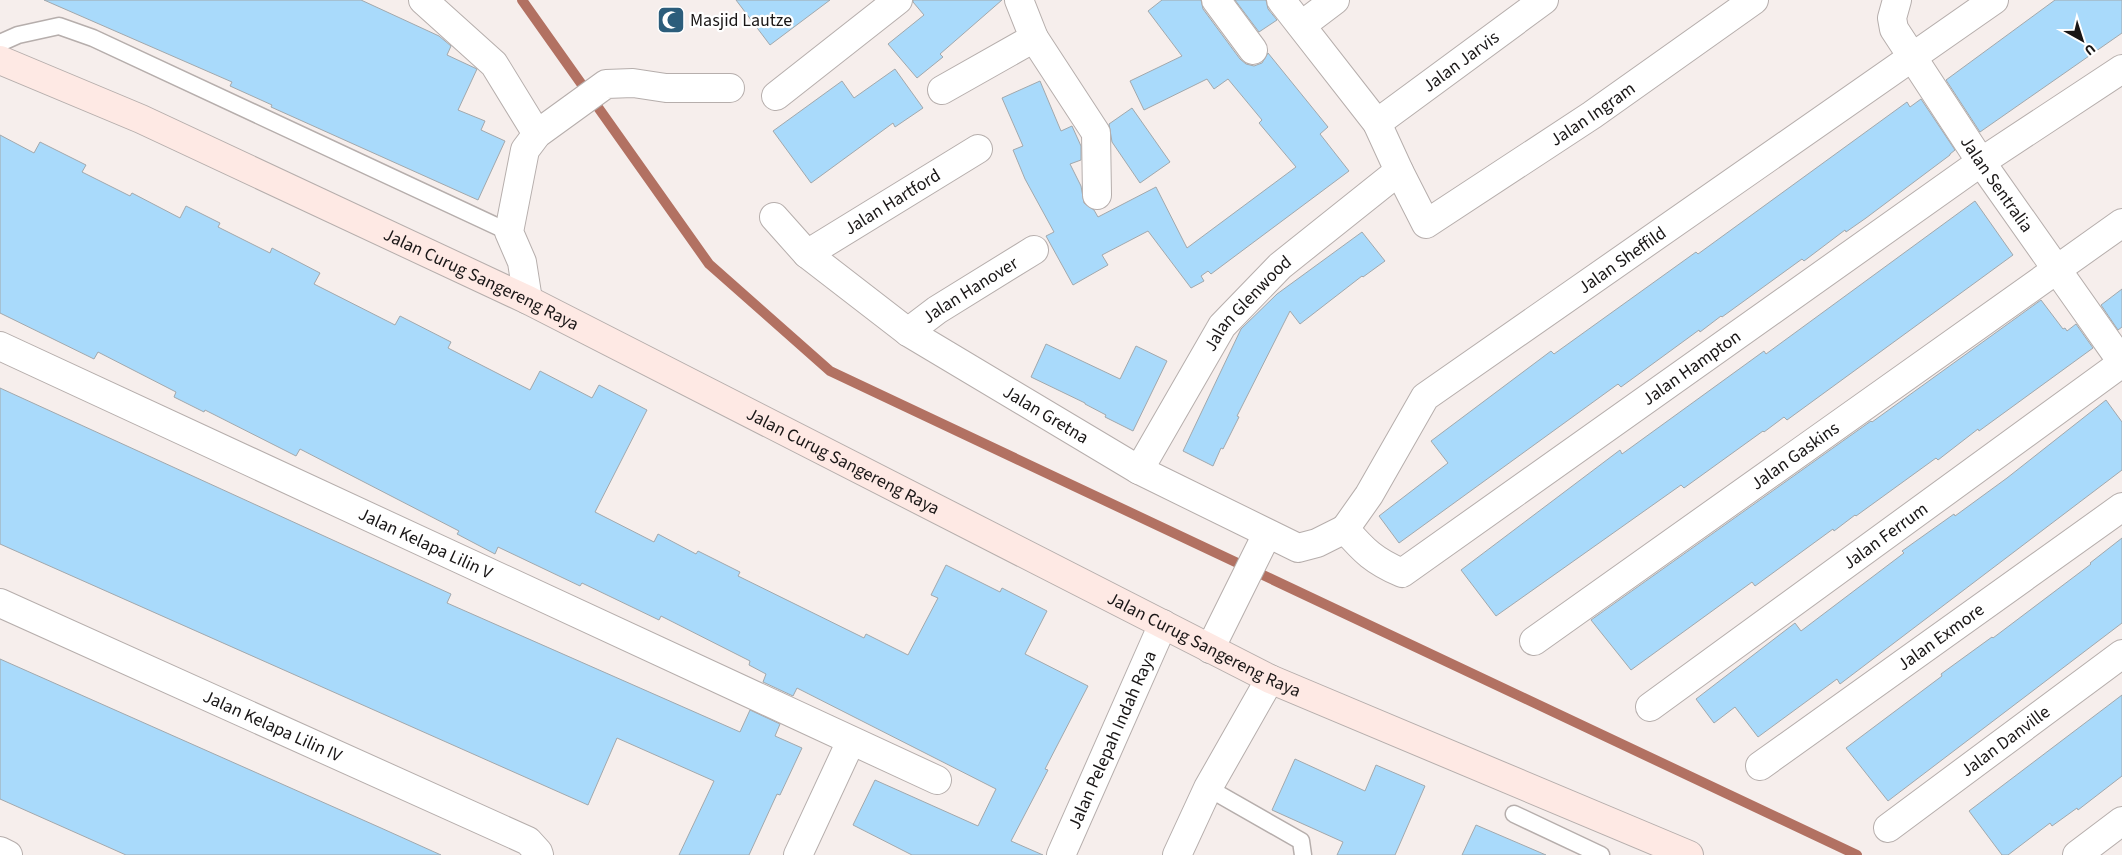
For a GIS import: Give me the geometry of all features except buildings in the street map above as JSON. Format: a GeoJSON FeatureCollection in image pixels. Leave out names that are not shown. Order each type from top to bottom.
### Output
{"type":"FeatureCollection","features":[{"type":"Feature","properties":{"kind":"main road","name":"Jalan Curug Sangereng Raya"},"geometry":{"type":"LineString","coordinates":[[0,60],[141,119],[528,300],[1163,624],[1216,639],[1270,679],[1689,855]]}},
{"type":"Feature","properties":{"kind":"street"},"geometry":{"type":"LineString","coordinates":[[423,0],[494,64],[537,134]]}},
{"type":"Feature","properties":{"kind":"street"},"geometry":{"type":"LineString","coordinates":[[776,96],[898,0]]}},
{"type":"Feature","properties":{"kind":"street"},"geometry":{"type":"LineString","coordinates":[[1018,0],[1034,38],[1096,133],[1097,195]]}},
{"type":"Feature","properties":{"kind":"street"},"geometry":{"type":"LineString","coordinates":[[1216,0],[1254,50]]}},
{"type":"Feature","properties":{"kind":"street"},"geometry":{"type":"LineString","coordinates":[[1281,0],[1377,123],[1399,171]]}},
{"type":"Feature","properties":{"kind":"street"},"geometry":{"type":"LineString","coordinates":[[1302,25],[1335,0]]}},
{"type":"Feature","properties":{"kind":"street","name":"Jalan Jarvis"},"geometry":{"type":"LineString","coordinates":[[1377,123],[1544,0]]}},
{"type":"Feature","properties":{"kind":"street","name":"Jalan Ingram"},"geometry":{"type":"LineString","coordinates":[[1399,171],[1426,224],[1592,115],[1754,0]]}},
{"type":"Feature","properties":{"kind":"street","name":"Jalan Sentralia"},"geometry":{"type":"LineString","coordinates":[[1897,0],[1892,24],[1912,58],[1981,162],[2122,363]]}},
{"type":"Feature","properties":{"kind":"street","name":"Jalan Sheffild"},"geometry":{"type":"LineString","coordinates":[[1345,529],[1369,494],[1426,397],[1994,0]]}},
{"type":"Feature","properties":{"kind":"street"},"geometry":{"type":"LineString","coordinates":[[942,90],[1034,38]]}},
{"type":"Feature","properties":{"kind":"street","name":"Jalan Hampton"},"geometry":{"type":"LineString","coordinates":[[1345,529],[1366,553],[1384,565],[1402,573],[1981,162],[2122,69]]}},
{"type":"Feature","properties":{"kind":"street"},"geometry":{"type":"LineString","coordinates":[[528,300],[522,262],[509,232],[526,150],[537,134],[606,84],[632,83],[666,88],[730,88]]}},
{"type":"Feature","properties":{"kind":"street","name":"Jalan Hartford"},"geometry":{"type":"LineString","coordinates":[[807,254],[978,149]]}},
{"type":"Feature","properties":{"kind":"street","name":"Jalan Glenwood"},"geometry":{"type":"LineString","coordinates":[[1139,470],[1222,326],[1280,266],[1399,171]]}},
{"type":"Feature","properties":{"kind":"street","name":"Jalan Gretna"},"geometry":{"type":"LineString","coordinates":[[774,217],[807,254],[908,332],[1139,470],[1298,548],[1317,543],[1345,529]]}},
{"type":"Feature","properties":{"kind":"street","name":"Jalan Gaskins"},"geometry":{"type":"LineString","coordinates":[[1534,641],[2122,223]]}},
{"type":"Feature","properties":{"kind":"street","name":"Jalan Hanover"},"geometry":{"type":"LineString","coordinates":[[908,332],[937,310],[1034,250]]}},
{"type":"Feature","properties":{"kind":"street","name":"Jalan Kelapa Lilin V"},"geometry":{"type":"LineString","coordinates":[[0,346],[937,780]]}},
{"type":"Feature","properties":{"kind":"street","name":"Jalan Ferrum"},"geometry":{"type":"LineString","coordinates":[[1650,707],[2122,363]]}},
{"type":"Feature","properties":{"kind":"street","name":"Jalan Exmore"},"geometry":{"type":"LineString","coordinates":[[1760,766],[2122,507]]}},
{"type":"Feature","properties":{"kind":"street"},"geometry":{"type":"LineString","coordinates":[[1216,639],[1267,534]]}},
{"type":"Feature","properties":{"kind":"street","name":"Jalan Kelapa Lilin IV"},"geometry":{"type":"LineString","coordinates":[[0,603],[528,841],[539,855]]}},
{"type":"Feature","properties":{"kind":"street","name":"Jalan Pelepah Indah Raya"},"geometry":{"type":"LineString","coordinates":[[1061,855],[1163,624]]}},
{"type":"Feature","properties":{"kind":"street","name":"Jalan Danville"},"geometry":{"type":"LineString","coordinates":[[1888,828],[2122,654]]}},
{"type":"Feature","properties":{"kind":"street"},"geometry":{"type":"LineString","coordinates":[[1177,855],[1208,788],[1270,679]]}},
{"type":"Feature","properties":{"kind":"street"},"geometry":{"type":"LineString","coordinates":[[798,855],[851,740]]}},
{"type":"Feature","properties":{"kind":"street"},"geometry":{"type":"LineString","coordinates":[[2077,855],[2122,821]]}},
{"type":"Feature","properties":{"kind":"street"},"geometry":{"type":"LineString","coordinates":[[0,851],[8,855]]}},
{"type":"Feature","properties":{"kind":"lane"},"geometry":{"type":"LineString","coordinates":[[0,43],[18,35],[59,26],[93,38],[509,232]]}},
{"type":"Feature","properties":{"kind":"lane"},"geometry":{"type":"LineString","coordinates":[[1208,788],[1301,841],[1303,855]]}},
{"type":"Feature","properties":{"kind":"lane"},"geometry":{"type":"LineString","coordinates":[[1514,814],[1601,855]]}},
{"type":"Feature","properties":{"kind":"waterway"},"geometry":{"type":"LineString","coordinates":[[522,0],[709,264],[830,371],[1857,855]]}},
{"type":"Feature","properties":{"kind":"place","name":"Masjid Lautze"},"geometry":{"type":"Point","coordinates":[671,20]}}]}
